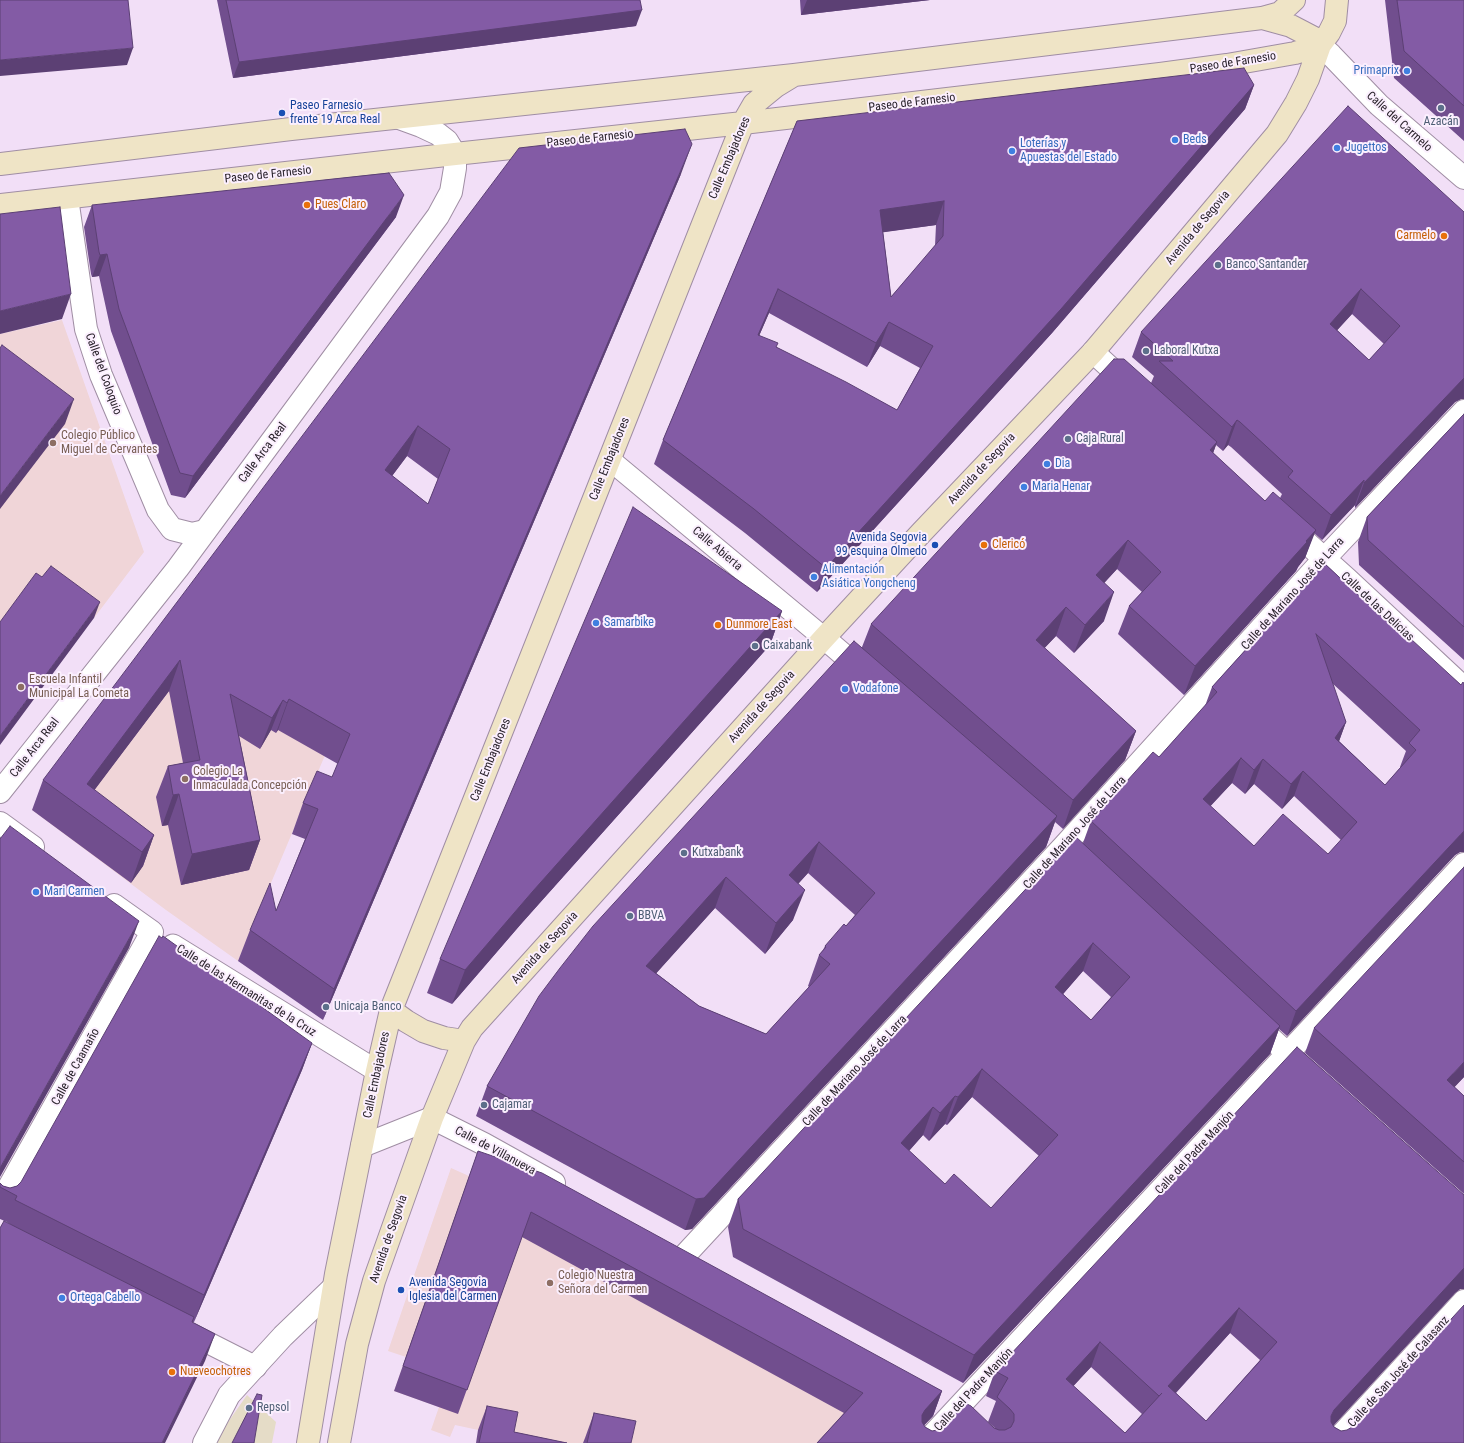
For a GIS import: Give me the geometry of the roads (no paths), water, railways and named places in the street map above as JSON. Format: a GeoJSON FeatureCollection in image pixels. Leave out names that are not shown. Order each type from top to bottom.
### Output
{"type":"FeatureCollection","features":[{"type":"Feature","properties":{"kind":"main road"},"geometry":{"type":"LineString","coordinates":[[0,164],[291,129],[794,75],[1262,18],[1280,13],[1294,0]]}},
{"type":"Feature","properties":{"kind":"main road","name":"Avenida de Segovia"},"geometry":{"type":"LineString","coordinates":[[340,1443],[357,1344],[374,1281],[432,1118],[464,1041],[477,1023],[824,638],[921,533],[1093,352],[1277,134],[1296,103],[1308,79],[1320,45],[1329,33],[1335,21],[1337,0]]}},
{"type":"Feature","properties":{"kind":"main road"},"geometry":{"type":"LineString","coordinates":[[1262,18],[1291,26],[1314,38],[1320,45]]}},
{"type":"Feature","properties":{"kind":"main road","name":"Paseo de Farnesio"},"geometry":{"type":"LineString","coordinates":[[0,205],[743,123],[1227,65],[1295,54],[1320,45]]}},
{"type":"Feature","properties":{"kind":"main road","name":"Calle Embajadores"},"geometry":{"type":"LineString","coordinates":[[333,1288],[391,1010],[743,123],[754,104],[776,86],[794,75]]}},
{"type":"Feature","properties":{"kind":"main road"},"geometry":{"type":"LineString","coordinates":[[391,1010],[423,1031],[444,1038],[464,1041]]}},
{"type":"Feature","properties":{"kind":"main road"},"geometry":{"type":"LineString","coordinates":[[308,1443],[333,1288]]}},
{"type":"Feature","properties":{"kind":"street","name":"Calle del Carmelo"},"geometry":{"type":"LineString","coordinates":[[1320,45],[1332,55],[1379,105],[1464,178]]}},
{"type":"Feature","properties":{"kind":"street"},"geometry":{"type":"LineString","coordinates":[[399,118],[438,134],[447,141],[455,154]]}},
{"type":"Feature","properties":{"kind":"street","name":"Calle Arca Real"},"geometry":{"type":"LineString","coordinates":[[0,792],[174,574],[438,216],[450,192],[455,168],[455,154]]}},
{"type":"Feature","properties":{"kind":"street","name":"Calle del Coloquio"},"geometry":{"type":"LineString","coordinates":[[67,198],[86,329],[101,375],[158,510],[172,529],[192,534],[205,532]]}},
{"type":"Feature","properties":{"kind":"street"},"geometry":{"type":"LineString","coordinates":[[1093,352],[1141,396]]}},
{"type":"Feature","properties":{"kind":"street","name":"Calle de Mariano José de Larra"},"geometry":{"type":"LineString","coordinates":[[686,1256],[1058,841],[1464,411]]}},
{"type":"Feature","properties":{"kind":"street","name":"Calle Abierta"},"geometry":{"type":"LineString","coordinates":[[610,460],[824,638]]}},
{"type":"Feature","properties":{"kind":"street","name":"Calle de las Delicias"},"geometry":{"type":"LineString","coordinates":[[1272,512],[1464,688]]}},
{"type":"Feature","properties":{"kind":"street"},"geometry":{"type":"LineString","coordinates":[[824,638],[880,686]]}},
{"type":"Feature","properties":{"kind":"street"},"geometry":{"type":"LineString","coordinates":[[0,823],[51,860]]}},
{"type":"Feature","properties":{"kind":"street"},"geometry":{"type":"LineString","coordinates":[[1058,841],[1081,862]]}},
{"type":"Feature","properties":{"kind":"street","name":"Calle del Padre Manjón"},"geometry":{"type":"LineString","coordinates":[[925,1443],[949,1405],[1287,1054],[1464,864]]}},
{"type":"Feature","properties":{"kind":"street","name":"Calle de las Hermanitas de la Cruz"},"geometry":{"type":"LineString","coordinates":[[101,896],[152,932],[377,1072]]}},
{"type":"Feature","properties":{"kind":"street","name":"Calle de Caamaño"},"geometry":{"type":"LineString","coordinates":[[0,1203],[152,932]]}},
{"type":"Feature","properties":{"kind":"street"},"geometry":{"type":"LineString","coordinates":[[1241,1010],[1287,1054],[1327,1089]]}},
{"type":"Feature","properties":{"kind":"street"},"geometry":{"type":"LineString","coordinates":[[362,1146],[432,1118]]}},
{"type":"Feature","properties":{"kind":"street","name":"Calle de Villanueva"},"geometry":{"type":"LineString","coordinates":[[432,1118],[484,1144],[574,1194]]}},
{"type":"Feature","properties":{"kind":"street"},"geometry":{"type":"LineString","coordinates":[[204,1443],[229,1395],[283,1336],[333,1288]]}},
{"type":"Feature","properties":{"kind":"street","name":"Calle de San José de Calasanz"},"geometry":{"type":"LineString","coordinates":[[1334,1443],[1464,1301]]}},
{"type":"Feature","properties":{"kind":"street"},"geometry":{"type":"LineString","coordinates":[[169,1323],[256,1367]]}},
{"type":"Feature","properties":{"kind":"street"},"geometry":{"type":"LineString","coordinates":[[949,1405],[972,1424]]}},
{"type":"Feature","properties":{"kind":"place","name":"Primaprix"},"geometry":{"type":"Point","coordinates":[1407,71]}},
{"type":"Feature","properties":{"kind":"place","name":"Azacán"},"geometry":{"type":"Point","coordinates":[1441,108]}},
{"type":"Feature","properties":{"kind":"place","name":"Paseo Farnesio frente 19 Arca Real"},"geometry":{"type":"Point","coordinates":[282,113]}},
{"type":"Feature","properties":{"kind":"place","name":"Beds"},"geometry":{"type":"Point","coordinates":[1175,140]}},
{"type":"Feature","properties":{"kind":"place","name":"Jugettos"},"geometry":{"type":"Point","coordinates":[1337,148]}},
{"type":"Feature","properties":{"kind":"place","name":"Loterías y Apuestas del Estado"},"geometry":{"type":"Point","coordinates":[1012,151]}},
{"type":"Feature","properties":{"kind":"place","name":"Pues Claro"},"geometry":{"type":"Point","coordinates":[307,205]}},
{"type":"Feature","properties":{"kind":"place","name":"Carmelo"},"geometry":{"type":"Point","coordinates":[1444,236]}},
{"type":"Feature","properties":{"kind":"place","name":"Banco Santander"},"geometry":{"type":"Point","coordinates":[1218,265]}},
{"type":"Feature","properties":{"kind":"place","name":"Laboral Kutxa"},"geometry":{"type":"Point","coordinates":[1146,351]}},
{"type":"Feature","properties":{"kind":"place","name":"Caja Rural"},"geometry":{"type":"Point","coordinates":[1068,439]}},
{"type":"Feature","properties":{"kind":"place","name":"Colegio Público Miguel de Cervantes"},"geometry":{"type":"Point","coordinates":[53,443]}},
{"type":"Feature","properties":{"kind":"place","name":"Dia"},"geometry":{"type":"Point","coordinates":[1047,464]}},
{"type":"Feature","properties":{"kind":"place","name":"Maria Henar"},"geometry":{"type":"Point","coordinates":[1024,487]}},
{"type":"Feature","properties":{"kind":"place","name":"Avenida Segovia 99 esquina Olmedo"},"geometry":{"type":"Point","coordinates":[935,545]}},
{"type":"Feature","properties":{"kind":"place","name":"Clericó"},"geometry":{"type":"Point","coordinates":[984,545]}},
{"type":"Feature","properties":{"kind":"place","name":"Alimentación Asiática Yongcheng"},"geometry":{"type":"Point","coordinates":[814,577]}},
{"type":"Feature","properties":{"kind":"place","name":"Samarbike"},"geometry":{"type":"Point","coordinates":[596,623]}},
{"type":"Feature","properties":{"kind":"place","name":"Dunmore East"},"geometry":{"type":"Point","coordinates":[718,625]}},
{"type":"Feature","properties":{"kind":"place","name":"Caixabank"},"geometry":{"type":"Point","coordinates":[755,646]}},
{"type":"Feature","properties":{"kind":"place","name":"Escuela Infantil Municipal La Cometa"},"geometry":{"type":"Point","coordinates":[21,687]}},
{"type":"Feature","properties":{"kind":"place","name":"Vodafone"},"geometry":{"type":"Point","coordinates":[845,689]}},
{"type":"Feature","properties":{"kind":"place","name":"Colegio La Inmaculada Concepción"},"geometry":{"type":"Point","coordinates":[185,779]}},
{"type":"Feature","properties":{"kind":"place","name":"Kutxabank"},"geometry":{"type":"Point","coordinates":[684,853]}},
{"type":"Feature","properties":{"kind":"place","name":"Mari Carmen"},"geometry":{"type":"Point","coordinates":[36,892]}},
{"type":"Feature","properties":{"kind":"place","name":"BBVA"},"geometry":{"type":"Point","coordinates":[630,916]}},
{"type":"Feature","properties":{"kind":"place","name":"Unicaja Banco"},"geometry":{"type":"Point","coordinates":[326,1007]}},
{"type":"Feature","properties":{"kind":"place","name":"Cajamar"},"geometry":{"type":"Point","coordinates":[484,1105]}},
{"type":"Feature","properties":{"kind":"place","name":"Colegio Nuestra Señora del Carmen"},"geometry":{"type":"Point","coordinates":[550,1283]}},
{"type":"Feature","properties":{"kind":"place","name":"Avenida Segovia Iglesia del Carmen"},"geometry":{"type":"Point","coordinates":[401,1290]}},
{"type":"Feature","properties":{"kind":"place","name":"Ortega Cabello"},"geometry":{"type":"Point","coordinates":[62,1298]}},
{"type":"Feature","properties":{"kind":"place","name":"Nueveochotres"},"geometry":{"type":"Point","coordinates":[172,1372]}},
{"type":"Feature","properties":{"kind":"place","name":"Repsol"},"geometry":{"type":"Point","coordinates":[249,1408]}}]}
